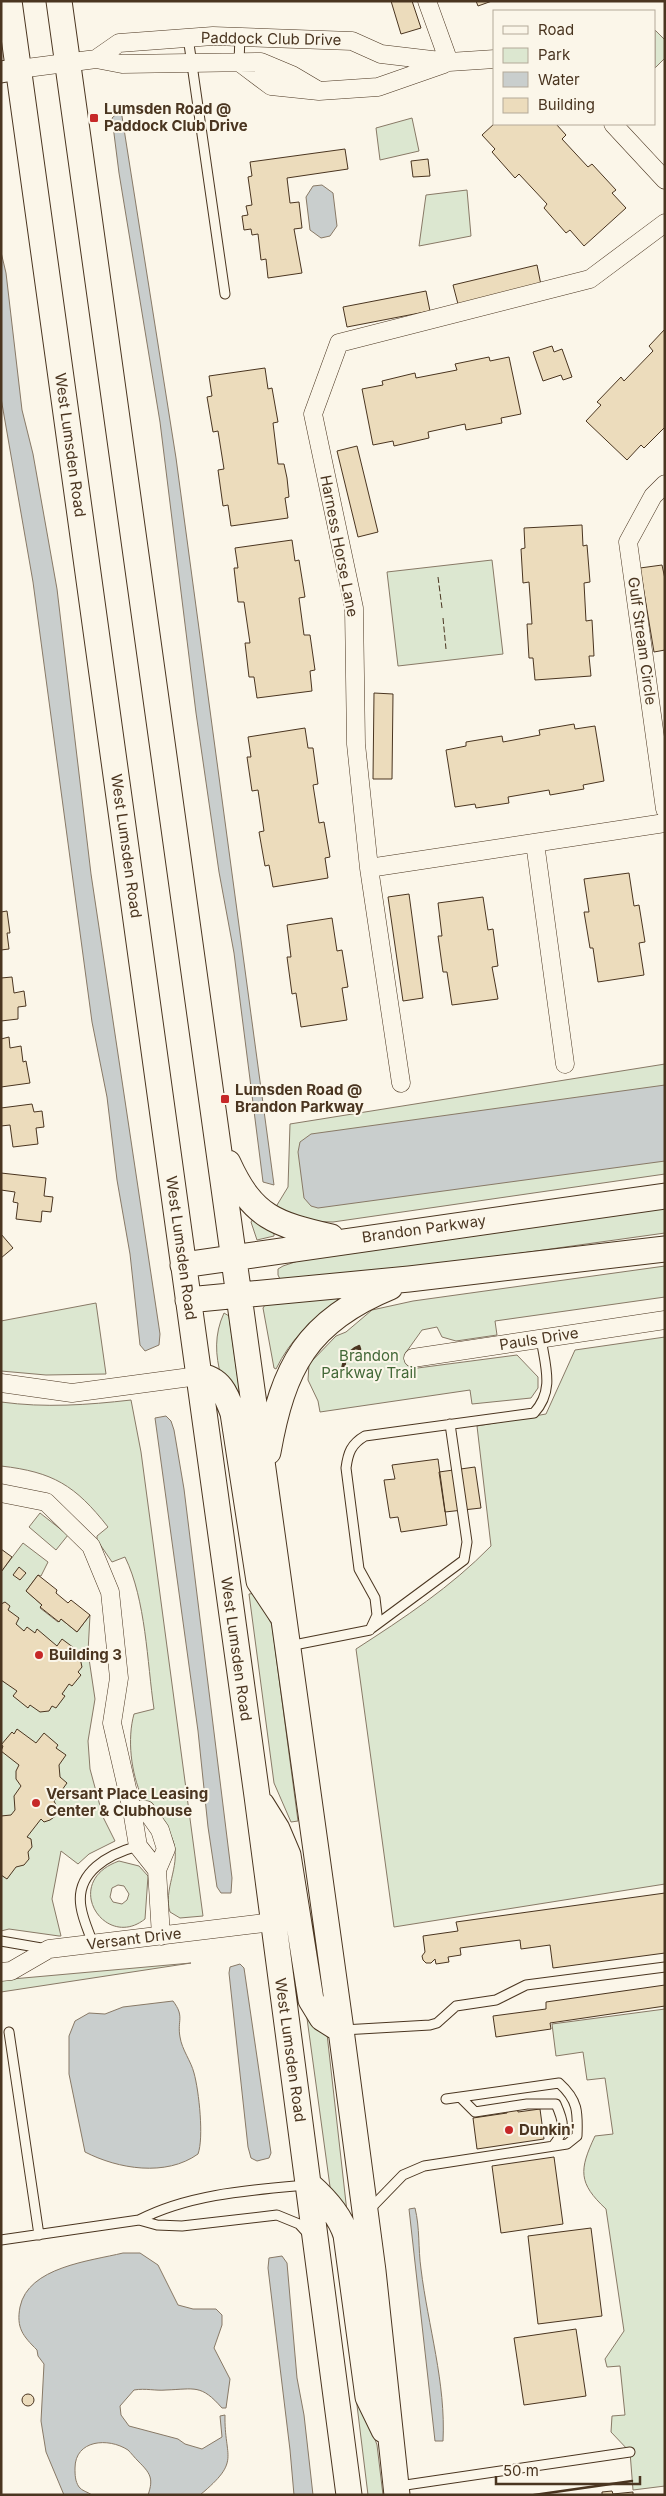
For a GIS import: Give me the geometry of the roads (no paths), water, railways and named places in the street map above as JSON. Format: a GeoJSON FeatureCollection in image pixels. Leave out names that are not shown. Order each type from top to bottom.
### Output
{"type":"FeatureCollection","features":[{"type":"Feature","properties":{"kind":"main road","name":"West Lumsden Road"},"geometry":{"type":"LineString","coordinates":[[9,1],[10,71],[188,1300],[257,1796],[349,2495]]}},
{"type":"Feature","properties":{"kind":"main road"},"geometry":{"type":"LineString","coordinates":[[59,1],[341,2030],[366,2216],[397,2490]]}},
{"type":"Feature","properties":{"kind":"main road"},"geometry":{"type":"LineString","coordinates":[[219,1144],[236,1180],[249,1200],[266,1217],[283,1224],[346,1240]]}},
{"type":"Feature","properties":{"kind":"main road","name":"Brandon Parkway"},"geometry":{"type":"LineString","coordinates":[[183,1265],[346,1240],[665,1196]]}},
{"type":"Feature","properties":{"kind":"main road"},"geometry":{"type":"LineString","coordinates":[[188,1300],[409,1279],[665,1249]]}},
{"type":"Feature","properties":{"kind":"main road"},"geometry":{"type":"LineString","coordinates":[[264,1474],[279,1399],[290,1372],[303,1350],[316,1334],[345,1311],[367,1298],[409,1279]]}},
{"type":"Feature","properties":{"kind":"main road"},"geometry":{"type":"LineString","coordinates":[[198,1376],[214,1380],[227,1397],[233,1413],[258,1581],[284,1618]]}},
{"type":"Feature","properties":{"kind":"main road"},"geometry":{"type":"LineString","coordinates":[[257,1796],[277,1829],[288,1855],[311,2000],[322,2018],[341,2030]]}},
{"type":"Feature","properties":{"kind":"main road"},"geometry":{"type":"LineString","coordinates":[[309,2185],[321,2195],[342,2222],[346,2235],[368,2397],[391,2443]]}},
{"type":"Feature","properties":{"kind":"street"},"geometry":{"type":"LineString","coordinates":[[427,1],[449,62]]}},
{"type":"Feature","properties":{"kind":"street","name":"Paddock Club Drive"},"geometry":{"type":"LineString","coordinates":[[96,59],[119,43],[188,37],[240,36],[352,41],[381,54],[449,62],[493,59]]}},
{"type":"Feature","properties":{"kind":"street","name":"Paddock Club Drive"},"geometry":{"type":"LineString","coordinates":[[10,71],[96,59],[122,64],[261,62],[292,75],[319,91],[378,87],[449,62]]}},
{"type":"Feature","properties":{"kind":"street"},"geometry":{"type":"LineString","coordinates":[[614,125],[665,180]]}},
{"type":"Feature","properties":{"kind":"street","name":"Harness Horse Lane"},"geometry":{"type":"LineString","coordinates":[[369,868],[356,744],[354,608],[313,414],[339,343],[590,279],[665,223]]}},
{"type":"Feature","properties":{"kind":"street","name":"Gulf Stream Circle"},"geometry":{"type":"LineString","coordinates":[[665,484],[653,496],[628,542],[665,809]]}},
{"type":"Feature","properties":{"kind":"street"},"geometry":{"type":"LineString","coordinates":[[401,1083],[369,868],[665,823]]}},
{"type":"Feature","properties":{"kind":"street"},"geometry":{"type":"LineString","coordinates":[[535,843],[565,1064]]}},
{"type":"Feature","properties":{"kind":"street","name":"Pauls Drive"},"geometry":{"type":"LineString","coordinates":[[413,1358],[665,1320]]}},
{"type":"Feature","properties":{"kind":"street"},"geometry":{"type":"LineString","coordinates":[[1,1383],[72,1393],[198,1376]]}},
{"type":"Feature","properties":{"kind":"street"},"geometry":{"type":"LineString","coordinates":[[1,1493],[46,1502],[91,1546],[110,1592],[119,1678],[112,1723],[132,1810],[138,1846],[158,1870]]}},
{"type":"Feature","properties":{"kind":"street"},"geometry":{"type":"LineString","coordinates":[[132,1810],[146,1810],[160,1830],[166,1849],[158,1870],[161,1936]]}},
{"type":"Feature","properties":{"kind":"street","name":"Versant Drive"},"geometry":{"type":"LineString","coordinates":[[1,1972],[11,1971],[49,1949],[273,1922]]}},
{"type":"Feature","properties":{"kind":"lane"},"geometry":{"type":"LineString","coordinates":[[239,62],[240,36]]}},
{"type":"Feature","properties":{"kind":"lane"},"geometry":{"type":"LineString","coordinates":[[188,37],[225,294]]}},
{"type":"Feature","properties":{"kind":"lane"},"geometry":{"type":"LineString","coordinates":[[370,1630],[377,1615],[375,1598],[359,1569],[346,1468],[348,1454],[354,1442],[365,1436],[534,1413],[543,1402],[548,1386],[541,1338]]}},
{"type":"Feature","properties":{"kind":"lane"},"geometry":{"type":"LineString","coordinates":[[288,1646],[370,1630],[464,1560],[467,1542],[450,1424]]}},
{"type":"Feature","properties":{"kind":"lane"},"geometry":{"type":"LineString","coordinates":[[93,1944],[80,1906],[82,1884],[98,1863],[121,1850],[138,1846]]}},
{"type":"Feature","properties":{"kind":"lane"},"geometry":{"type":"LineString","coordinates":[[1,1941],[49,1949]]}},
{"type":"Feature","properties":{"kind":"lane"},"geometry":{"type":"LineString","coordinates":[[341,2030],[437,2024],[456,2006],[496,2000],[526,1985],[665,1966]]}},
{"type":"Feature","properties":{"kind":"lane"},"geometry":{"type":"LineString","coordinates":[[9,2032],[38,2235]]}},
{"type":"Feature","properties":{"kind":"lane"},"geometry":{"type":"LineString","coordinates":[[366,2216],[391,2185],[414,2169],[454,2160],[567,2144],[577,2136],[578,2114],[571,2094],[558,2083],[446,2099]]}},
{"type":"Feature","properties":{"kind":"lane"},"geometry":{"type":"LineString","coordinates":[[460,2097],[475,2112],[528,2104],[556,2104],[562,2119],[562,2136],[553,2146]]}},
{"type":"Feature","properties":{"kind":"lane"},"geometry":{"type":"LineString","coordinates":[[1,2240],[140,2220],[178,2204],[195,2200],[309,2185]]}},
{"type":"Feature","properties":{"kind":"lane"},"geometry":{"type":"LineString","coordinates":[[140,2220],[156,2225],[182,2226],[278,2215],[299,2224],[317,2245]]}},
{"type":"Feature","properties":{"kind":"lane"},"geometry":{"type":"LineString","coordinates":[[397,2490],[630,2452]]}},
{"type":"Feature","properties":{"kind":"water"},"geometry":{"type":"Polygon","coordinates":[[[121,110],[176,458],[274,1185],[263,1182],[234,953],[219,872],[196,713],[160,422],[119,173],[112,118],[121,110]]]}},
{"type":"Feature","properties":{"kind":"water"},"geometry":{"type":"Polygon","coordinates":[[[322,185],[333,193],[337,226],[330,236],[321,238],[310,230],[306,197],[313,186],[322,185]]]}},
{"type":"Feature","properties":{"kind":"water"},"geometry":{"type":"Polygon","coordinates":[[[1,252],[6,273],[22,410],[33,454],[57,589],[91,874],[160,1334],[159,1345],[145,1351],[140,1345],[130,1254],[117,1180],[107,1097],[92,1022],[33,582],[1,398],[1,252]]]}},
{"type":"Feature","properties":{"kind":"water"},"geometry":{"type":"Polygon","coordinates":[[[665,1085],[665,1161],[318,1208],[311,1206],[304,1198],[298,1152],[300,1142],[311,1134],[665,1085]]]}},
{"type":"Feature","properties":{"kind":"water"},"geometry":{"type":"Polygon","coordinates":[[[166,1416],[171,1421],[174,1430],[184,1489],[232,1878],[231,1893],[221,1893],[217,1887],[208,1827],[198,1731],[155,1418],[166,1416]]]}},
{"type":"Feature","properties":{"kind":"water"},"geometry":{"type":"Polygon","coordinates":[[[240,1964],[244,1968],[271,2153],[269,2158],[257,2161],[251,2158],[248,2147],[229,1973],[230,1967],[240,1964]]]}},
{"type":"Feature","properties":{"kind":"water"},"geometry":{"type":"Polygon","coordinates":[[[173,2001],[180,2015],[179,2031],[181,2042],[193,2069],[198,2091],[201,2137],[198,2154],[171,2166],[142,2168],[112,2163],[85,2152],[69,2074],[69,2036],[75,2021],[89,2013],[105,2014],[123,2007],[173,2001]]]}},
{"type":"Feature","properties":{"kind":"water"},"geometry":{"type":"Polygon","coordinates":[[[415,2208],[418,2223],[421,2269],[442,2398],[443,2441],[435,2441],[409,2209],[415,2208]]]}},
{"type":"Feature","properties":{"kind":"water"},"geometry":{"type":"Polygon","coordinates":[[[123,2253],[140,2253],[158,2265],[178,2305],[193,2309],[216,2309],[222,2315],[222,2325],[214,2348],[230,2379],[226,2408],[222,2408],[203,2391],[191,2389],[134,2390],[120,2406],[121,2415],[129,2426],[178,2439],[185,2444],[202,2449],[222,2437],[220,2416],[225,2415],[228,2450],[226,2466],[213,2483],[200,2495],[148,2495],[151,2480],[145,2469],[128,2450],[111,2443],[102,2443],[86,2447],[76,2459],[75,2471],[77,2482],[80,2488],[92,2495],[64,2495],[46,2452],[41,2421],[44,2364],[38,2356],[37,2350],[28,2340],[20,2326],[20,2307],[25,2294],[47,2274],[78,2263],[123,2253]]]}},
{"type":"Feature","properties":{"kind":"water"},"geometry":{"type":"Polygon","coordinates":[[[282,2256],[287,2263],[297,2378],[304,2415],[313,2495],[294,2495],[268,2268],[269,2258],[282,2256]]]}},
{"type":"Feature","properties":{"kind":"place","name":"Lumsden Road @ Paddock Club Drive"},"geometry":{"type":"Point","coordinates":[94,118]}},
{"type":"Feature","properties":{"kind":"place","name":"Lumsden Road @ Brandon Parkway"},"geometry":{"type":"Point","coordinates":[225,1099]}},
{"type":"Feature","properties":{"kind":"place","name":"Building 3"},"geometry":{"type":"Point","coordinates":[39,1655]}},
{"type":"Feature","properties":{"kind":"place","name":"Versant Place Leasing Center & Clubhouse"},"geometry":{"type":"Point","coordinates":[36,1803]}},
{"type":"Feature","properties":{"kind":"place","name":"Dunkin'"},"geometry":{"type":"Point","coordinates":[509,2130]}},
{"type":"Feature","properties":{"kind":"park label","name":"Brandon Parkway Trail"},"geometry":{"type":"Point","coordinates":[369,1364]}}]}
